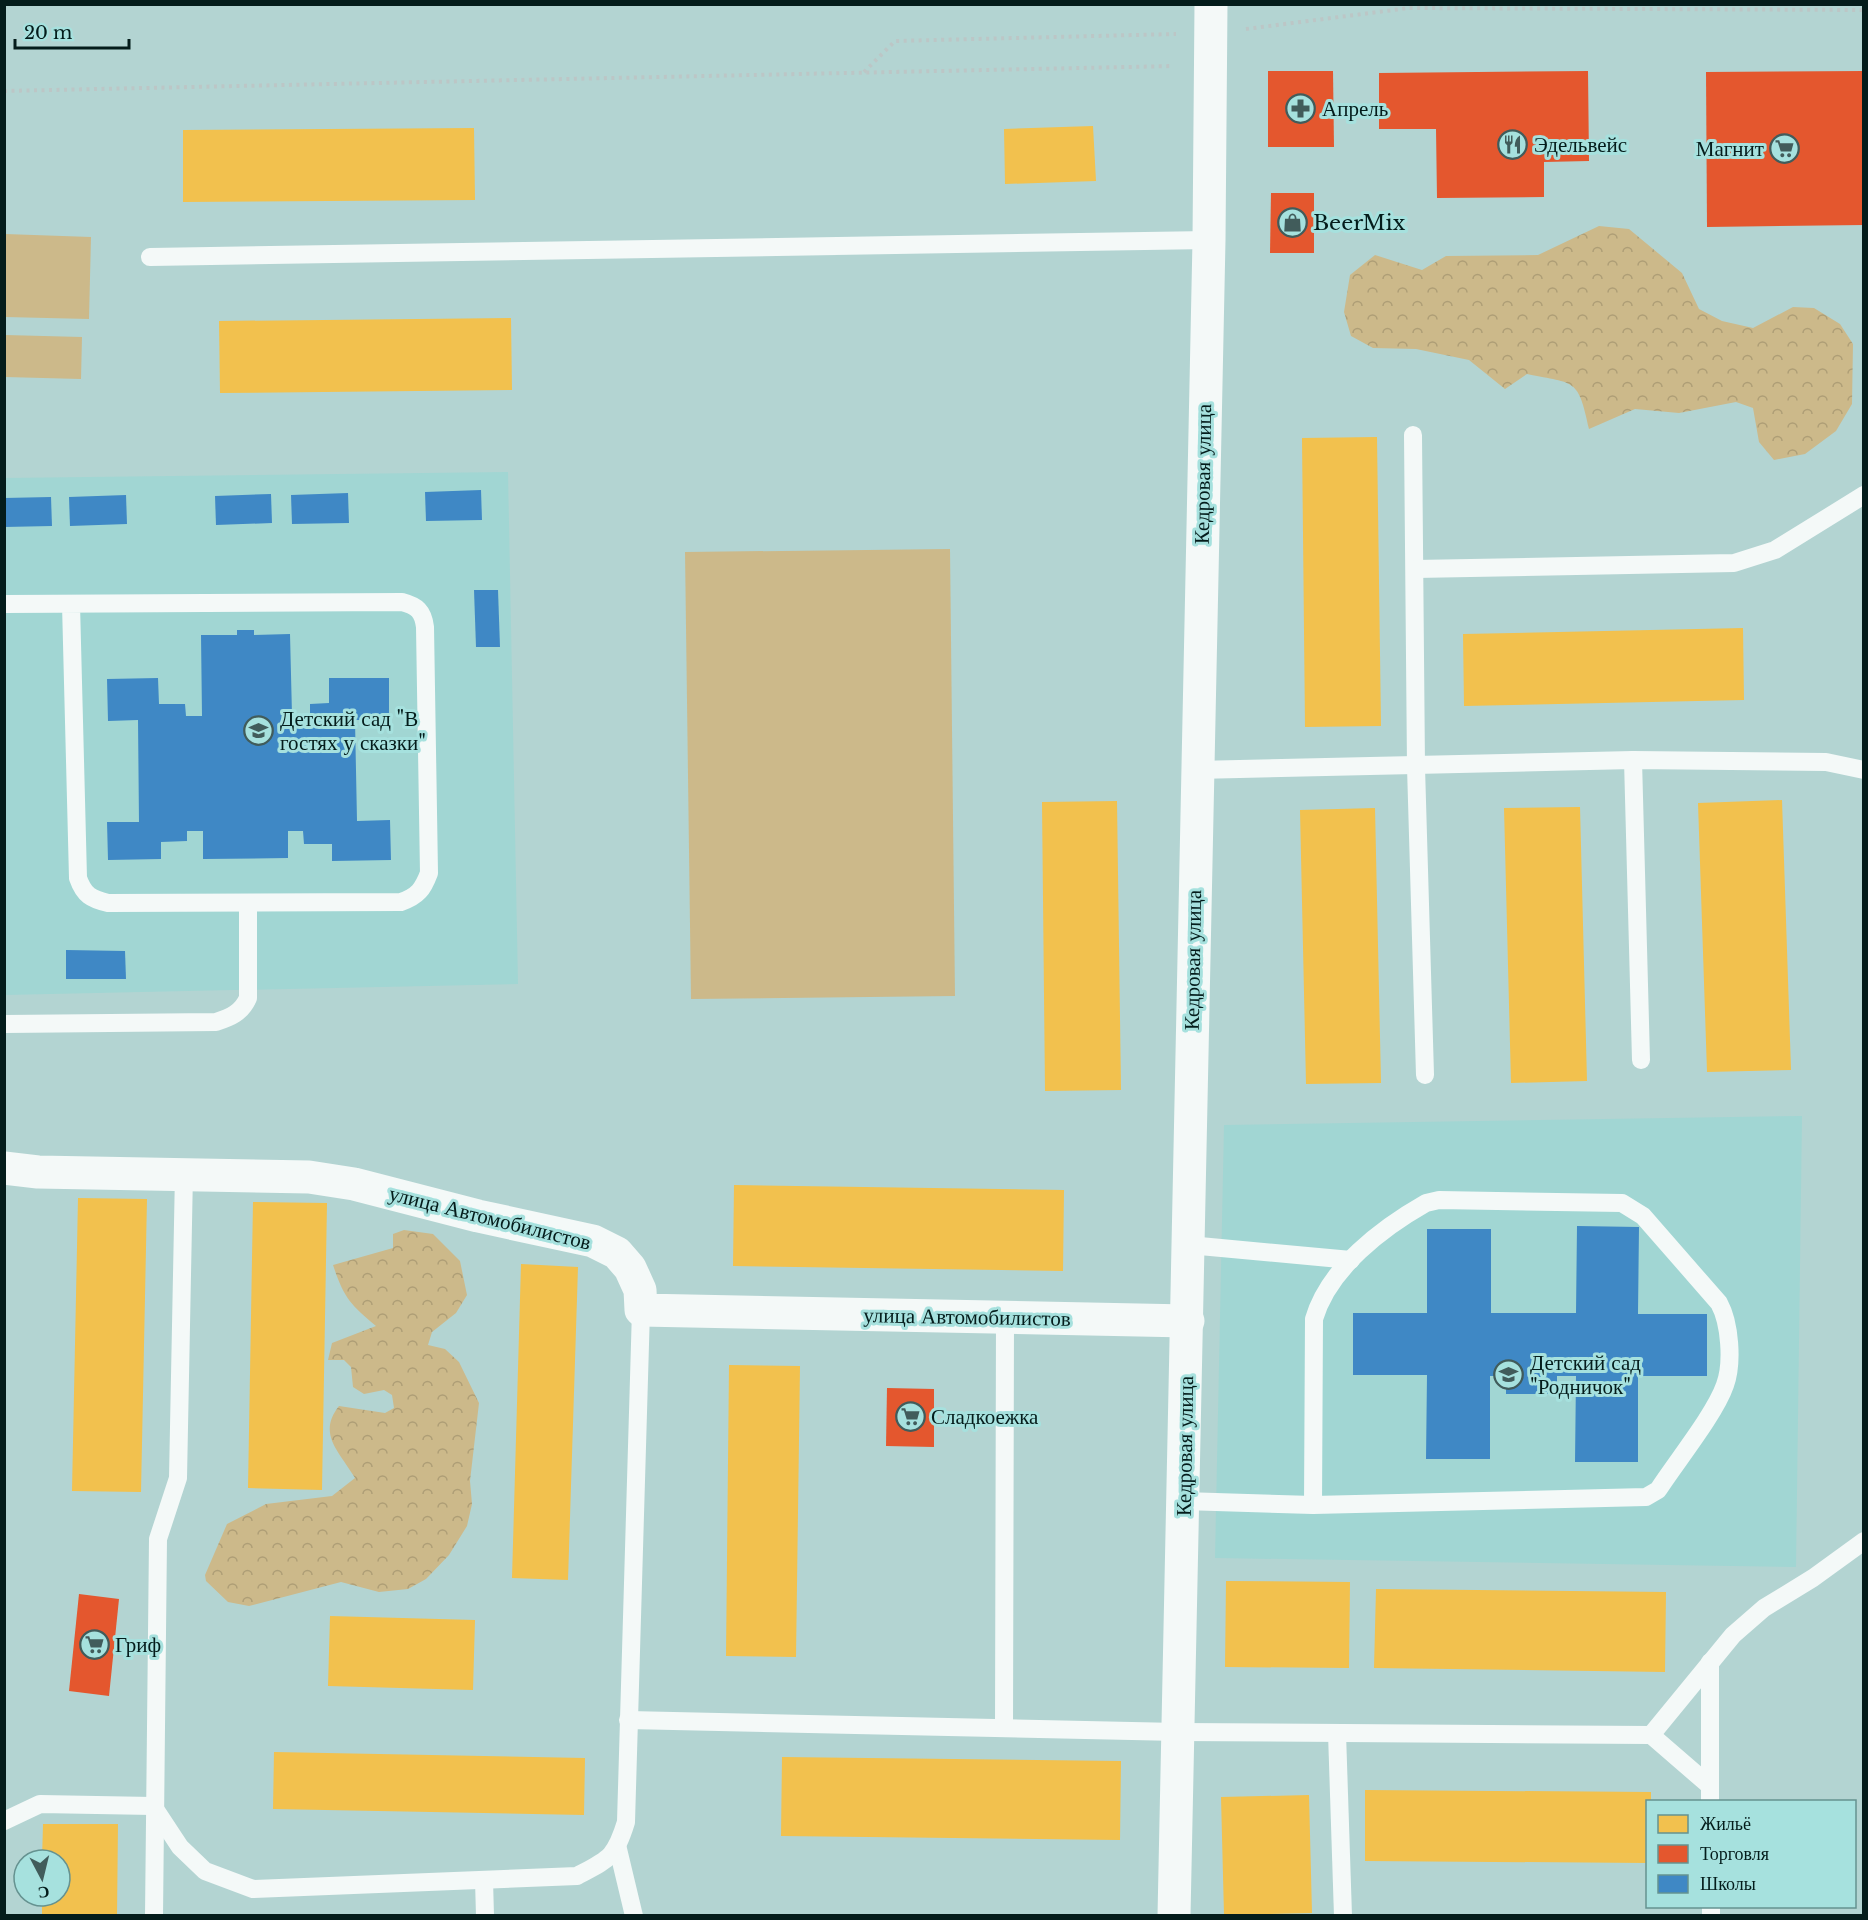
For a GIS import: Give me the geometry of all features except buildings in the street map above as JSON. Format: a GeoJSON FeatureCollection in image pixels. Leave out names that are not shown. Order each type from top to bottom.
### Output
{"type":"FeatureCollection","features":[{"type":"Feature","properties":{"kind":"street","name":"Кедровая улица"},"geometry":{"type":"LineString","coordinates":[[1174,1916],[1188,1321],[1196,770],[1209,240],[1210,4]]}},
{"type":"Feature","properties":{"kind":"street","name":"улица Автомобилистов"},"geometry":{"type":"LineString","coordinates":[[4,1168],[38,1172],[309,1177],[354,1184],[478,1216],[593,1241],[617,1253],[630,1268],[640,1290],[641,1310],[1188,1321]]}},
{"type":"Feature","properties":{"kind":"lane"},"geometry":{"type":"LineString","coordinates":[[150,257],[1209,240]]}},
{"type":"Feature","properties":{"kind":"lane"},"geometry":{"type":"LineString","coordinates":[[1413,435],[1416,767],[1425,1075]]}},
{"type":"Feature","properties":{"kind":"lane"},"geometry":{"type":"LineString","coordinates":[[1415,569],[1734,563],[1776,550],[1863,495]]}},
{"type":"Feature","properties":{"kind":"lane"},"geometry":{"type":"LineString","coordinates":[[4,604],[402,602],[416,606],[424,614],[429,873],[422,890],[401,902],[108,903],[91,899],[82,891],[78,878],[71,604]]}},
{"type":"Feature","properties":{"kind":"lane"},"geometry":{"type":"LineString","coordinates":[[1196,770],[1416,767],[1633,760],[1816,762],[1863,770]]}},
{"type":"Feature","properties":{"kind":"lane"},"geometry":{"type":"LineString","coordinates":[[1633,760],[1641,1060]]}},
{"type":"Feature","properties":{"kind":"lane"},"geometry":{"type":"LineString","coordinates":[[4,1024],[216,1022],[233,1016],[243,1008],[248,998],[248,903]]}},
{"type":"Feature","properties":{"kind":"lane"},"geometry":{"type":"LineString","coordinates":[[154,1916],[153,1806],[158,1539],[178,1478],[184,1173]]}},
{"type":"Feature","properties":{"kind":"lane"},"geometry":{"type":"LineString","coordinates":[[1183,1502],[1313,1505],[1646,1497],[1658,1491],[1721,1395],[1728,1375],[1728,1326],[1719,1303],[1643,1216],[1622,1203],[1439,1200],[1426,1203],[1351,1260],[1330,1284],[1318,1305],[1314,1319],[1313,1505]]}},
{"type":"Feature","properties":{"kind":"lane"},"geometry":{"type":"LineString","coordinates":[[1189,1245],[1351,1260]]}},
{"type":"Feature","properties":{"kind":"lane"},"geometry":{"type":"LineString","coordinates":[[634,1916],[618,1849],[626,1822],[641,1310]]}},
{"type":"Feature","properties":{"kind":"lane"},"geometry":{"type":"LineString","coordinates":[[1004,1728],[1005,1318]]}},
{"type":"Feature","properties":{"kind":"lane"},"geometry":{"type":"LineString","coordinates":[[1651,1735],[1733,1635],[1764,1608],[1813,1578],[1863,1541]]}},
{"type":"Feature","properties":{"kind":"lane"},"geometry":{"type":"LineString","coordinates":[[1710,1662],[1710,1794]]}},
{"type":"Feature","properties":{"kind":"lane"},"geometry":{"type":"LineString","coordinates":[[628,1720],[1178,1731],[1651,1735],[1710,1794]]}},
{"type":"Feature","properties":{"kind":"lane"},"geometry":{"type":"LineString","coordinates":[[1337,1732],[1343,1916]]}},
{"type":"Feature","properties":{"kind":"lane"},"geometry":{"type":"LineString","coordinates":[[4,1821],[40,1804],[153,1806]]}},
{"type":"Feature","properties":{"kind":"lane"},"geometry":{"type":"LineString","coordinates":[[153,1806],[180,1847],[205,1871],[252,1889],[577,1876],[618,1849]]}},
{"type":"Feature","properties":{"kind":"lane"},"geometry":{"type":"LineString","coordinates":[[484,1880],[485,1916]]}},
{"type":"Feature","properties":{"kind":"path"},"geometry":{"type":"LineString","coordinates":[[1237,30],[1408,8],[1863,10]]}},
{"type":"Feature","properties":{"kind":"path"},"geometry":{"type":"LineString","coordinates":[[863,73],[895,41],[1183,34]]}},
{"type":"Feature","properties":{"kind":"path"},"geometry":{"type":"LineString","coordinates":[[4,92],[1210,65]]}},
{"type":"Feature","properties":{"kind":"shaded area","name":"Детский сад \"В гостях у сказки\""},"geometry":{"type":"Polygon","coordinates":[[[508,472],[518,984],[5,995],[4,478],[508,472]]]}},
{"type":"Feature","properties":{"kind":"shaded area","name":"Детский сад \"Родничок\""},"geometry":{"type":"Polygon","coordinates":[[[1802,1116],[1796,1567],[1215,1558],[1224,1125],[1802,1116]]]}},
{"type":"Feature","properties":{"kind":"green space"},"geometry":{"type":"Polygon","coordinates":[[[1599,226],[1629,229],[1682,273],[1699,309],[1722,321],[1753,328],[1793,307],[1814,308],[1840,324],[1853,344],[1852,404],[1836,431],[1805,454],[1774,460],[1759,442],[1753,408],[1736,402],[1679,413],[1635,409],[1589,429],[1582,400],[1572,386],[1565,382],[1527,374],[1505,389],[1469,360],[1416,349],[1373,348],[1351,336],[1344,312],[1350,275],[1375,255],[1422,270],[1446,256],[1538,255],[1599,226]]]}},
{"type":"Feature","properties":{"kind":"green space"},"geometry":{"type":"Polygon","coordinates":[[[5,234],[91,237],[89,319],[5,317],[5,234]]]}},
{"type":"Feature","properties":{"kind":"green space"},"geometry":{"type":"Polygon","coordinates":[[[5,335],[82,337],[81,379],[5,377],[5,335]]]}},
{"type":"Feature","properties":{"kind":"green space"},"geometry":{"type":"Polygon","coordinates":[[[950,549],[955,996],[691,999],[685,552],[950,549]]]}},
{"type":"Feature","properties":{"kind":"green space"},"geometry":{"type":"Polygon","coordinates":[[[404,1230],[433,1234],[460,1261],[467,1295],[456,1313],[432,1332],[428,1345],[445,1349],[459,1362],[479,1403],[470,1481],[472,1504],[467,1526],[449,1555],[426,1579],[408,1589],[379,1592],[341,1582],[249,1606],[228,1602],[206,1581],[205,1575],[227,1524],[266,1504],[332,1496],[355,1478],[337,1451],[330,1434],[330,1425],[339,1406],[385,1413],[394,1408],[392,1395],[384,1390],[364,1394],[353,1387],[351,1367],[344,1360],[328,1360],[332,1343],[376,1326],[349,1300],[333,1265],[393,1248],[393,1234],[404,1230]]]}},
{"type":"Feature","properties":{"kind":"place","name":"Апрель"},"geometry":{"type":"Point","coordinates":[1301,109]}},
{"type":"Feature","properties":{"kind":"place","name":"Эдельвейс"},"geometry":{"type":"Point","coordinates":[1513,145]}},
{"type":"Feature","properties":{"kind":"place","name":"Магнит"},"geometry":{"type":"Point","coordinates":[1785,149]}},
{"type":"Feature","properties":{"kind":"place","name":"BeerMix"},"geometry":{"type":"Point","coordinates":[1292,223]}},
{"type":"Feature","properties":{"kind":"place","name":"Детский сад \"В гостях у сказки\""},"geometry":{"type":"Point","coordinates":[259,731]}},
{"type":"Feature","properties":{"kind":"place","name":"Детский сад \"Родничок\""},"geometry":{"type":"Point","coordinates":[1509,1375]}},
{"type":"Feature","properties":{"kind":"place","name":"Сладкоежка"},"geometry":{"type":"Point","coordinates":[910,1417]}},
{"type":"Feature","properties":{"kind":"place","name":"Гриф"},"geometry":{"type":"Point","coordinates":[94,1645]}}]}
